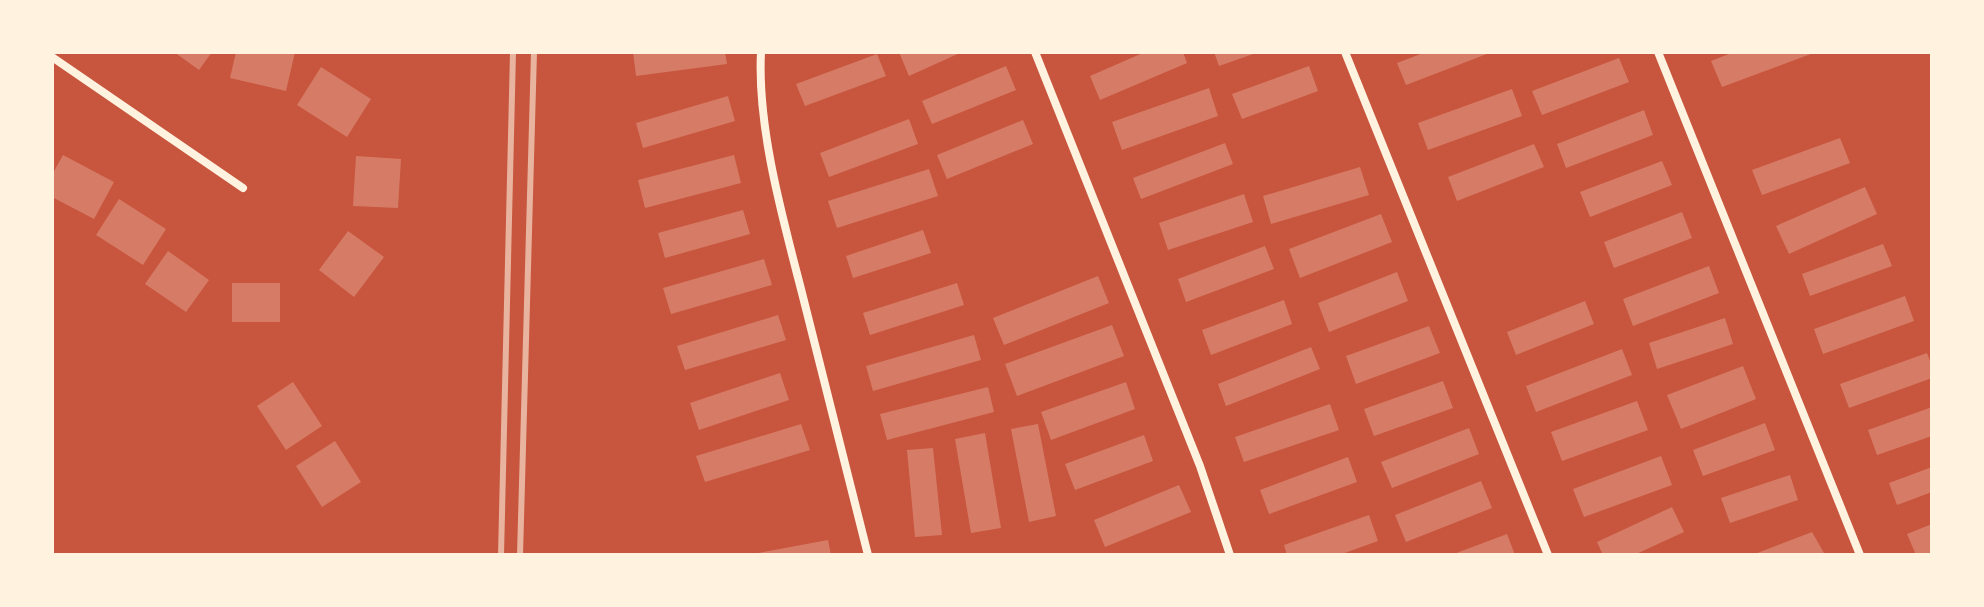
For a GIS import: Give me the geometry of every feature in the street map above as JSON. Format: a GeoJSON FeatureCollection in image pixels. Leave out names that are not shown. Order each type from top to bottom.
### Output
{"type":"FeatureCollection","features":[{"type":"Feature","properties":{"kind":"street"},"geometry":{"type":"LineString","coordinates":[[761,52],[760,76],[767,141],[794,262],[868,555]]}},
{"type":"Feature","properties":{"kind":"street"},"geometry":{"type":"LineString","coordinates":[[1035,52],[1200,466],[1230,555]]}},
{"type":"Feature","properties":{"kind":"street"},"geometry":{"type":"LineString","coordinates":[[1345,52],[1548,555]]}},
{"type":"Feature","properties":{"kind":"street"},"geometry":{"type":"LineString","coordinates":[[1658,52],[1860,555]]}},
{"type":"Feature","properties":{"kind":"street"},"geometry":{"type":"LineString","coordinates":[[52,57],[243,188]]}},
{"type":"Feature","properties":{"kind":"building"},"geometry":{"type":"Polygon","coordinates":[[[174,52],[212,52],[199,70],[174,52]]]}},
{"type":"Feature","properties":{"kind":"building"},"geometry":{"type":"Polygon","coordinates":[[[236,52],[295,52],[286,91],[230,78],[236,52]]]}},
{"type":"Feature","properties":{"kind":"building"},"geometry":{"type":"Polygon","coordinates":[[[633,52],[725,52],[727,64],[636,76],[633,52]]]}},
{"type":"Feature","properties":{"kind":"building"},"geometry":{"type":"Polygon","coordinates":[[[899,52],[962,52],[909,76],[899,52]]]}},
{"type":"Feature","properties":{"kind":"building"},"geometry":{"type":"Polygon","coordinates":[[[1145,52],[1183,52],[1187,63],[1100,100],[1090,76],[1145,52]]]}},
{"type":"Feature","properties":{"kind":"building"},"geometry":{"type":"Polygon","coordinates":[[[1214,52],[1259,52],[1219,66],[1214,52]]]}},
{"type":"Feature","properties":{"kind":"building"},"geometry":{"type":"Polygon","coordinates":[[[1426,52],[1492,52],[1406,85],[1397,63],[1426,52]]]}},
{"type":"Feature","properties":{"kind":"building"},"geometry":{"type":"Polygon","coordinates":[[[1734,52],[1816,52],[1722,87],[1711,61],[1734,52]]]}},
{"type":"Feature","properties":{"kind":"building"},"geometry":{"type":"Polygon","coordinates":[[[877,54],[886,76],[805,106],[796,84],[877,54]]]}},
{"type":"Feature","properties":{"kind":"building"},"geometry":{"type":"Polygon","coordinates":[[[1619,58],[1629,82],[1542,115],[1532,91],[1619,58]]]}},
{"type":"Feature","properties":{"kind":"building"},"geometry":{"type":"Polygon","coordinates":[[[1006,66],[1016,90],[932,124],[922,101],[1006,66]]]}},
{"type":"Feature","properties":{"kind":"building"},"geometry":{"type":"Polygon","coordinates":[[[1309,66],[1318,91],[1242,119],[1232,94],[1309,66]]]}},
{"type":"Feature","properties":{"kind":"building"},"geometry":{"type":"Polygon","coordinates":[[[321,67],[371,99],[347,137],[297,105],[321,67]]]}},
{"type":"Feature","properties":{"kind":"building"},"geometry":{"type":"Polygon","coordinates":[[[1209,88],[1218,116],[1122,150],[1112,122],[1209,88]]]}},
{"type":"Feature","properties":{"kind":"building"},"geometry":{"type":"Polygon","coordinates":[[[1512,89],[1522,116],[1428,150],[1418,123],[1512,89]]]}},
{"type":"Feature","properties":{"kind":"building"},"geometry":{"type":"Polygon","coordinates":[[[728,96],[735,121],[643,148],[636,123],[728,96]]]}},
{"type":"Feature","properties":{"kind":"building"},"geometry":{"type":"Polygon","coordinates":[[[1644,110],[1653,135],[1566,168],[1557,144],[1644,110]]]}},
{"type":"Feature","properties":{"kind":"building"},"geometry":{"type":"Polygon","coordinates":[[[909,119],[918,144],[829,177],[820,153],[909,119]]]}},
{"type":"Feature","properties":{"kind":"building"},"geometry":{"type":"Polygon","coordinates":[[[1023,120],[1033,144],[947,179],[937,155],[1023,120]]]}},
{"type":"Feature","properties":{"kind":"building"},"geometry":{"type":"Polygon","coordinates":[[[1840,138],[1850,163],[1762,195],[1752,170],[1840,138]]]}},
{"type":"Feature","properties":{"kind":"building"},"geometry":{"type":"Polygon","coordinates":[[[1225,143],[1233,164],[1141,199],[1133,178],[1225,143]]]}},
{"type":"Feature","properties":{"kind":"building"},"geometry":{"type":"Polygon","coordinates":[[[1534,144],[1544,167],[1457,201],[1448,177],[1534,144]]]}},
{"type":"Feature","properties":{"kind":"building"},"geometry":{"type":"Polygon","coordinates":[[[63,155],[114,182],[94,219],[52,197],[52,175],[63,155]]]}},
{"type":"Feature","properties":{"kind":"building"},"geometry":{"type":"Polygon","coordinates":[[[734,155],[741,183],[645,208],[638,180],[734,155]]]}},
{"type":"Feature","properties":{"kind":"building"},"geometry":{"type":"Polygon","coordinates":[[[356,156],[401,159],[398,208],[353,206],[356,156]]]}},
{"type":"Feature","properties":{"kind":"building"},"geometry":{"type":"Polygon","coordinates":[[[1662,161],[1672,185],[1590,217],[1580,192],[1662,161]]]}},
{"type":"Feature","properties":{"kind":"building"},"geometry":{"type":"Polygon","coordinates":[[[1360,167],[1369,195],[1271,224],[1263,196],[1360,167]]]}},
{"type":"Feature","properties":{"kind":"building"},"geometry":{"type":"Polygon","coordinates":[[[929,169],[938,196],[837,228],[828,201],[929,169]]]}},
{"type":"Feature","properties":{"kind":"building"},"geometry":{"type":"Polygon","coordinates":[[[1865,187],[1877,214],[1789,254],[1776,226],[1865,187]]]}},
{"type":"Feature","properties":{"kind":"building"},"geometry":{"type":"Polygon","coordinates":[[[1244,194],[1253,222],[1168,250],[1159,223],[1244,194]]]}},
{"type":"Feature","properties":{"kind":"building"},"geometry":{"type":"Polygon","coordinates":[[[119,199],[166,229],[143,265],[96,235],[119,199]]]}},
{"type":"Feature","properties":{"kind":"building"},"geometry":{"type":"Polygon","coordinates":[[[743,210],[750,234],[665,258],[658,233],[743,210]]]}},
{"type":"Feature","properties":{"kind":"building"},"geometry":{"type":"Polygon","coordinates":[[[1682,212],[1692,238],[1614,268],[1604,242],[1682,212]]]}},
{"type":"Feature","properties":{"kind":"building"},"geometry":{"type":"Polygon","coordinates":[[[1381,214],[1392,242],[1300,278],[1289,249],[1381,214]]]}},
{"type":"Feature","properties":{"kind":"building"},"geometry":{"type":"Polygon","coordinates":[[[923,230],[931,253],[853,278],[846,256],[923,230]]]}},
{"type":"Feature","properties":{"kind":"building"},"geometry":{"type":"Polygon","coordinates":[[[348,231],[384,257],[354,297],[319,270],[348,231]]]}},
{"type":"Feature","properties":{"kind":"building"},"geometry":{"type":"Polygon","coordinates":[[[1883,244],[1892,266],[1810,296],[1802,274],[1883,244]]]}},
{"type":"Feature","properties":{"kind":"building"},"geometry":{"type":"Polygon","coordinates":[[[1265,246],[1274,269],[1186,302],[1178,279],[1265,246]]]}},
{"type":"Feature","properties":{"kind":"building"},"geometry":{"type":"Polygon","coordinates":[[[168,251],[209,280],[186,312],[145,284],[168,251]]]}},
{"type":"Feature","properties":{"kind":"building"},"geometry":{"type":"Polygon","coordinates":[[[764,259],[772,285],[671,314],[663,288],[764,259]]]}},
{"type":"Feature","properties":{"kind":"building"},"geometry":{"type":"Polygon","coordinates":[[[1709,266],[1719,293],[1633,326],[1623,299],[1709,266]]]}},
{"type":"Feature","properties":{"kind":"building"},"geometry":{"type":"Polygon","coordinates":[[[1397,272],[1408,301],[1329,332],[1318,303],[1397,272]]]}},
{"type":"Feature","properties":{"kind":"building"},"geometry":{"type":"Polygon","coordinates":[[[1098,276],[1109,303],[1004,345],[993,318],[1098,276]]]}},
{"type":"Feature","properties":{"kind":"building"},"geometry":{"type":"Polygon","coordinates":[[[232,283],[280,283],[280,322],[232,322],[232,283]]]}},
{"type":"Feature","properties":{"kind":"building"},"geometry":{"type":"Polygon","coordinates":[[[957,283],[964,305],[870,335],[863,313],[957,283]]]}},
{"type":"Feature","properties":{"kind":"building"},"geometry":{"type":"Polygon","coordinates":[[[1905,296],[1914,321],[1823,354],[1814,329],[1905,296]]]}},
{"type":"Feature","properties":{"kind":"building"},"geometry":{"type":"Polygon","coordinates":[[[1284,300],[1292,324],[1211,355],[1202,330],[1284,300]]]}},
{"type":"Feature","properties":{"kind":"building"},"geometry":{"type":"Polygon","coordinates":[[[1585,301],[1594,324],[1516,355],[1507,332],[1585,301]]]}},
{"type":"Feature","properties":{"kind":"building"},"geometry":{"type":"Polygon","coordinates":[[[778,315],[786,340],[685,370],[677,346],[778,315]]]}},
{"type":"Feature","properties":{"kind":"building"},"geometry":{"type":"Polygon","coordinates":[[[1725,318],[1733,344],[1657,369],[1649,343],[1725,318]]]}},
{"type":"Feature","properties":{"kind":"building"},"geometry":{"type":"Polygon","coordinates":[[[1112,325],[1124,356],[1017,396],[1005,364],[1112,325]]]}},
{"type":"Feature","properties":{"kind":"building"},"geometry":{"type":"Polygon","coordinates":[[[1429,326],[1440,353],[1356,384],[1346,356],[1429,326]]]}},
{"type":"Feature","properties":{"kind":"building"},"geometry":{"type":"Polygon","coordinates":[[[974,335],[981,360],[873,391],[866,366],[974,335]]]}},
{"type":"Feature","properties":{"kind":"building"},"geometry":{"type":"Polygon","coordinates":[[[1311,347],[1320,369],[1226,406],[1218,384],[1311,347]]]}},
{"type":"Feature","properties":{"kind":"building"},"geometry":{"type":"Polygon","coordinates":[[[1622,349],[1632,375],[1536,412],[1526,386],[1622,349]]]}},
{"type":"Feature","properties":{"kind":"building"},"geometry":{"type":"Polygon","coordinates":[[[1927,353],[1932,378],[1849,408],[1840,384],[1927,353]]]}},
{"type":"Feature","properties":{"kind":"building"},"geometry":{"type":"Polygon","coordinates":[[[1743,366],[1756,399],[1681,429],[1667,395],[1743,366]]]}},
{"type":"Feature","properties":{"kind":"building"},"geometry":{"type":"Polygon","coordinates":[[[780,373],[789,400],[699,430],[690,403],[780,373]]]}},
{"type":"Feature","properties":{"kind":"building"},"geometry":{"type":"Polygon","coordinates":[[[1443,381],[1453,408],[1374,436],[1364,409],[1443,381]]]}},
{"type":"Feature","properties":{"kind":"building"},"geometry":{"type":"Polygon","coordinates":[[[293,382],[322,426],[286,450],[257,406],[293,382]]]}},
{"type":"Feature","properties":{"kind":"building"},"geometry":{"type":"Polygon","coordinates":[[[1126,382],[1135,409],[1051,440],[1041,412],[1126,382]]]}},
{"type":"Feature","properties":{"kind":"building"},"geometry":{"type":"Polygon","coordinates":[[[988,387],[994,412],[887,440],[880,414],[988,387]]]}},
{"type":"Feature","properties":{"kind":"building"},"geometry":{"type":"Polygon","coordinates":[[[1637,401],[1648,430],[1562,461],[1551,432],[1637,401]]]}},
{"type":"Feature","properties":{"kind":"building"},"geometry":{"type":"Polygon","coordinates":[[[1330,404],[1339,430],[1244,462],[1235,437],[1330,404]]]}},
{"type":"Feature","properties":{"kind":"building"},"geometry":{"type":"Polygon","coordinates":[[[1932,407],[1932,436],[1877,455],[1868,430],[1932,407]]]}},
{"type":"Feature","properties":{"kind":"building"},"geometry":{"type":"Polygon","coordinates":[[[1765,423],[1775,450],[1703,476],[1693,450],[1765,423]]]}},
{"type":"Feature","properties":{"kind":"building"},"geometry":{"type":"Polygon","coordinates":[[[801,424],[810,450],[705,482],[696,456],[801,424]]]}},
{"type":"Feature","properties":{"kind":"building"},"geometry":{"type":"Polygon","coordinates":[[[1038,424],[1056,516],[1029,522],[1011,429],[1038,424]]]}},
{"type":"Feature","properties":{"kind":"building"},"geometry":{"type":"Polygon","coordinates":[[[1469,428],[1479,454],[1392,488],[1381,462],[1469,428]]]}},
{"type":"Feature","properties":{"kind":"building"},"geometry":{"type":"Polygon","coordinates":[[[985,433],[1001,528],[971,533],[955,439],[985,433]]]}},
{"type":"Feature","properties":{"kind":"building"},"geometry":{"type":"Polygon","coordinates":[[[1144,435],[1153,461],[1075,490],[1065,464],[1144,435]]]}},
{"type":"Feature","properties":{"kind":"building"},"geometry":{"type":"Polygon","coordinates":[[[335,441],[361,482],[322,507],[296,466],[335,441]]]}},
{"type":"Feature","properties":{"kind":"building"},"geometry":{"type":"Polygon","coordinates":[[[933,448],[942,535],[915,537],[907,450],[933,448]]]}},
{"type":"Feature","properties":{"kind":"building"},"geometry":{"type":"Polygon","coordinates":[[[1661,456],[1672,485],[1584,517],[1573,489],[1661,456]]]}},
{"type":"Feature","properties":{"kind":"building"},"geometry":{"type":"Polygon","coordinates":[[[1348,457],[1357,482],[1269,514],[1260,490],[1348,457]]]}},
{"type":"Feature","properties":{"kind":"building"},"geometry":{"type":"Polygon","coordinates":[[[1932,467],[1932,492],[1897,505],[1889,483],[1932,467]]]}},
{"type":"Feature","properties":{"kind":"building"},"geometry":{"type":"Polygon","coordinates":[[[1790,475],[1798,500],[1730,523],[1721,498],[1790,475]]]}},
{"type":"Feature","properties":{"kind":"building"},"geometry":{"type":"Polygon","coordinates":[[[1481,481],[1492,508],[1406,542],[1395,515],[1481,481]]]}},
{"type":"Feature","properties":{"kind":"building"},"geometry":{"type":"Polygon","coordinates":[[[1179,485],[1191,512],[1105,547],[1094,520],[1179,485]]]}},
{"type":"Feature","properties":{"kind":"building"},"geometry":{"type":"Polygon","coordinates":[[[1672,507],[1684,532],[1634,555],[1603,555],[1597,542],[1672,507]]]}},
{"type":"Feature","properties":{"kind":"building"},"geometry":{"type":"Polygon","coordinates":[[[1369,515],[1378,541],[1339,555],[1287,555],[1284,545],[1369,515]]]}},
{"type":"Feature","properties":{"kind":"building"},"geometry":{"type":"Polygon","coordinates":[[[1932,524],[1932,555],[1916,555],[1907,534],[1932,524]]]}},
{"type":"Feature","properties":{"kind":"building"},"geometry":{"type":"Polygon","coordinates":[[[1812,532],[1824,553],[1752,555],[1812,532]]]}},
{"type":"Feature","properties":{"kind":"building"},"geometry":{"type":"Polygon","coordinates":[[[1507,534],[1515,555],[1451,555],[1507,534]]]}},
{"type":"Feature","properties":{"kind":"building"},"geometry":{"type":"Polygon","coordinates":[[[828,540],[831,555],[758,555],[758,553],[828,540]]]}},
{"type":"Feature","properties":{"kind":"railway"},"geometry":{"type":"LineString","coordinates":[[501,555],[513,52]]}},
{"type":"Feature","properties":{"kind":"railway"},"geometry":{"type":"LineString","coordinates":[[520,555],[534,52]]}}]}
